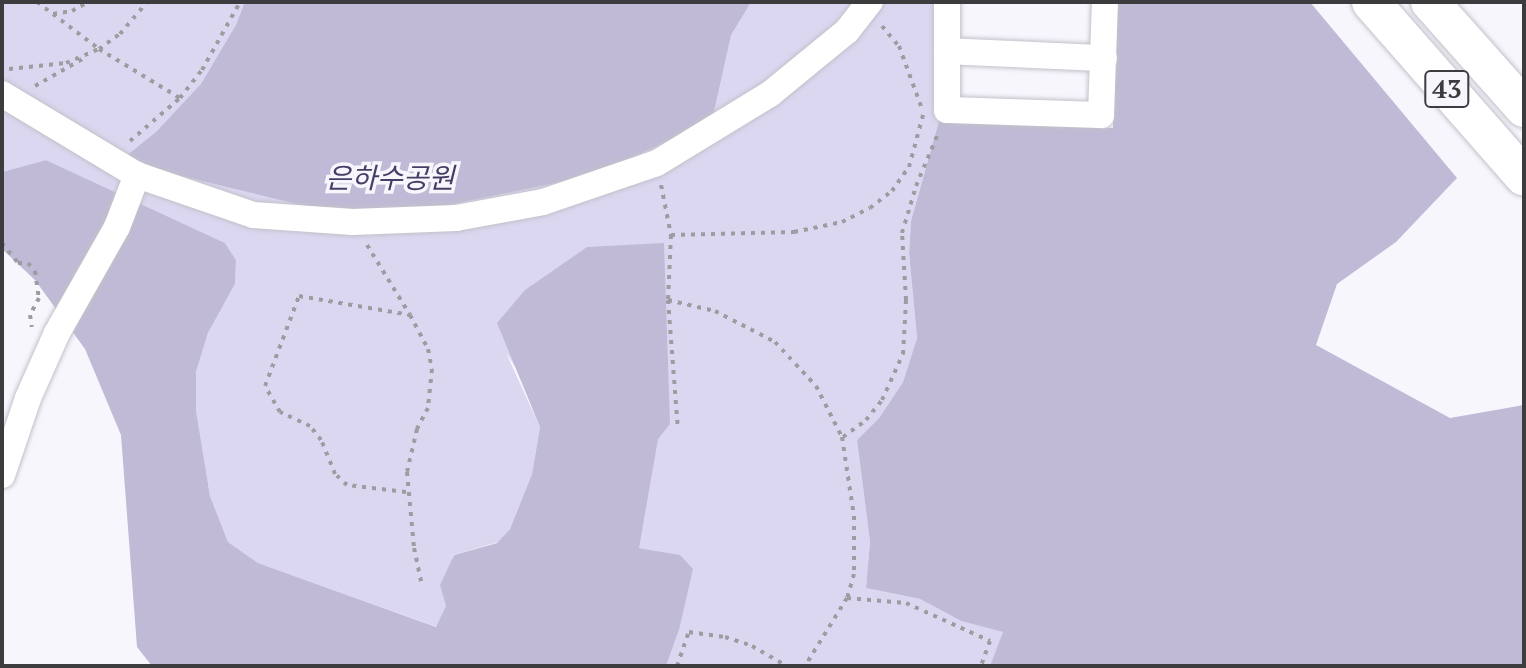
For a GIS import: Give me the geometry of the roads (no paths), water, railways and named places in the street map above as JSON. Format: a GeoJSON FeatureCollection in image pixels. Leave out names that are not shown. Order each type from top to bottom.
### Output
{"type":"FeatureCollection","features":[{"type":"Feature","properties":{"kind":"highway","name":"43"},"geometry":{"type":"LineString","coordinates":[[1371,2],[1524,177]]}},
{"type":"Feature","properties":{"kind":"highway","name":"43"},"geometry":{"type":"LineString","coordinates":[[1430,2],[1524,108]]}},
{"type":"Feature","properties":{"kind":"street"},"geometry":{"type":"LineString","coordinates":[[947,2],[947,110],[1101,115],[1105,2]]}},
{"type":"Feature","properties":{"kind":"street"},"geometry":{"type":"LineString","coordinates":[[15,92],[137,175],[253,215],[353,222],[456,218],[543,202],[657,163],[770,94],[873,8]]}},
{"type":"Feature","properties":{"kind":"street"},"geometry":{"type":"LineString","coordinates":[[947,51],[1104,58]]}},
{"type":"Feature","properties":{"kind":"street"},"geometry":{"type":"LineString","coordinates":[[2,475],[28,398],[57,333],[117,227],[137,175]]}},
{"type":"Feature","properties":{"kind":"park label","name":"은하수공원"},"geometry":{"type":"Point","coordinates":[390,178]}}]}
